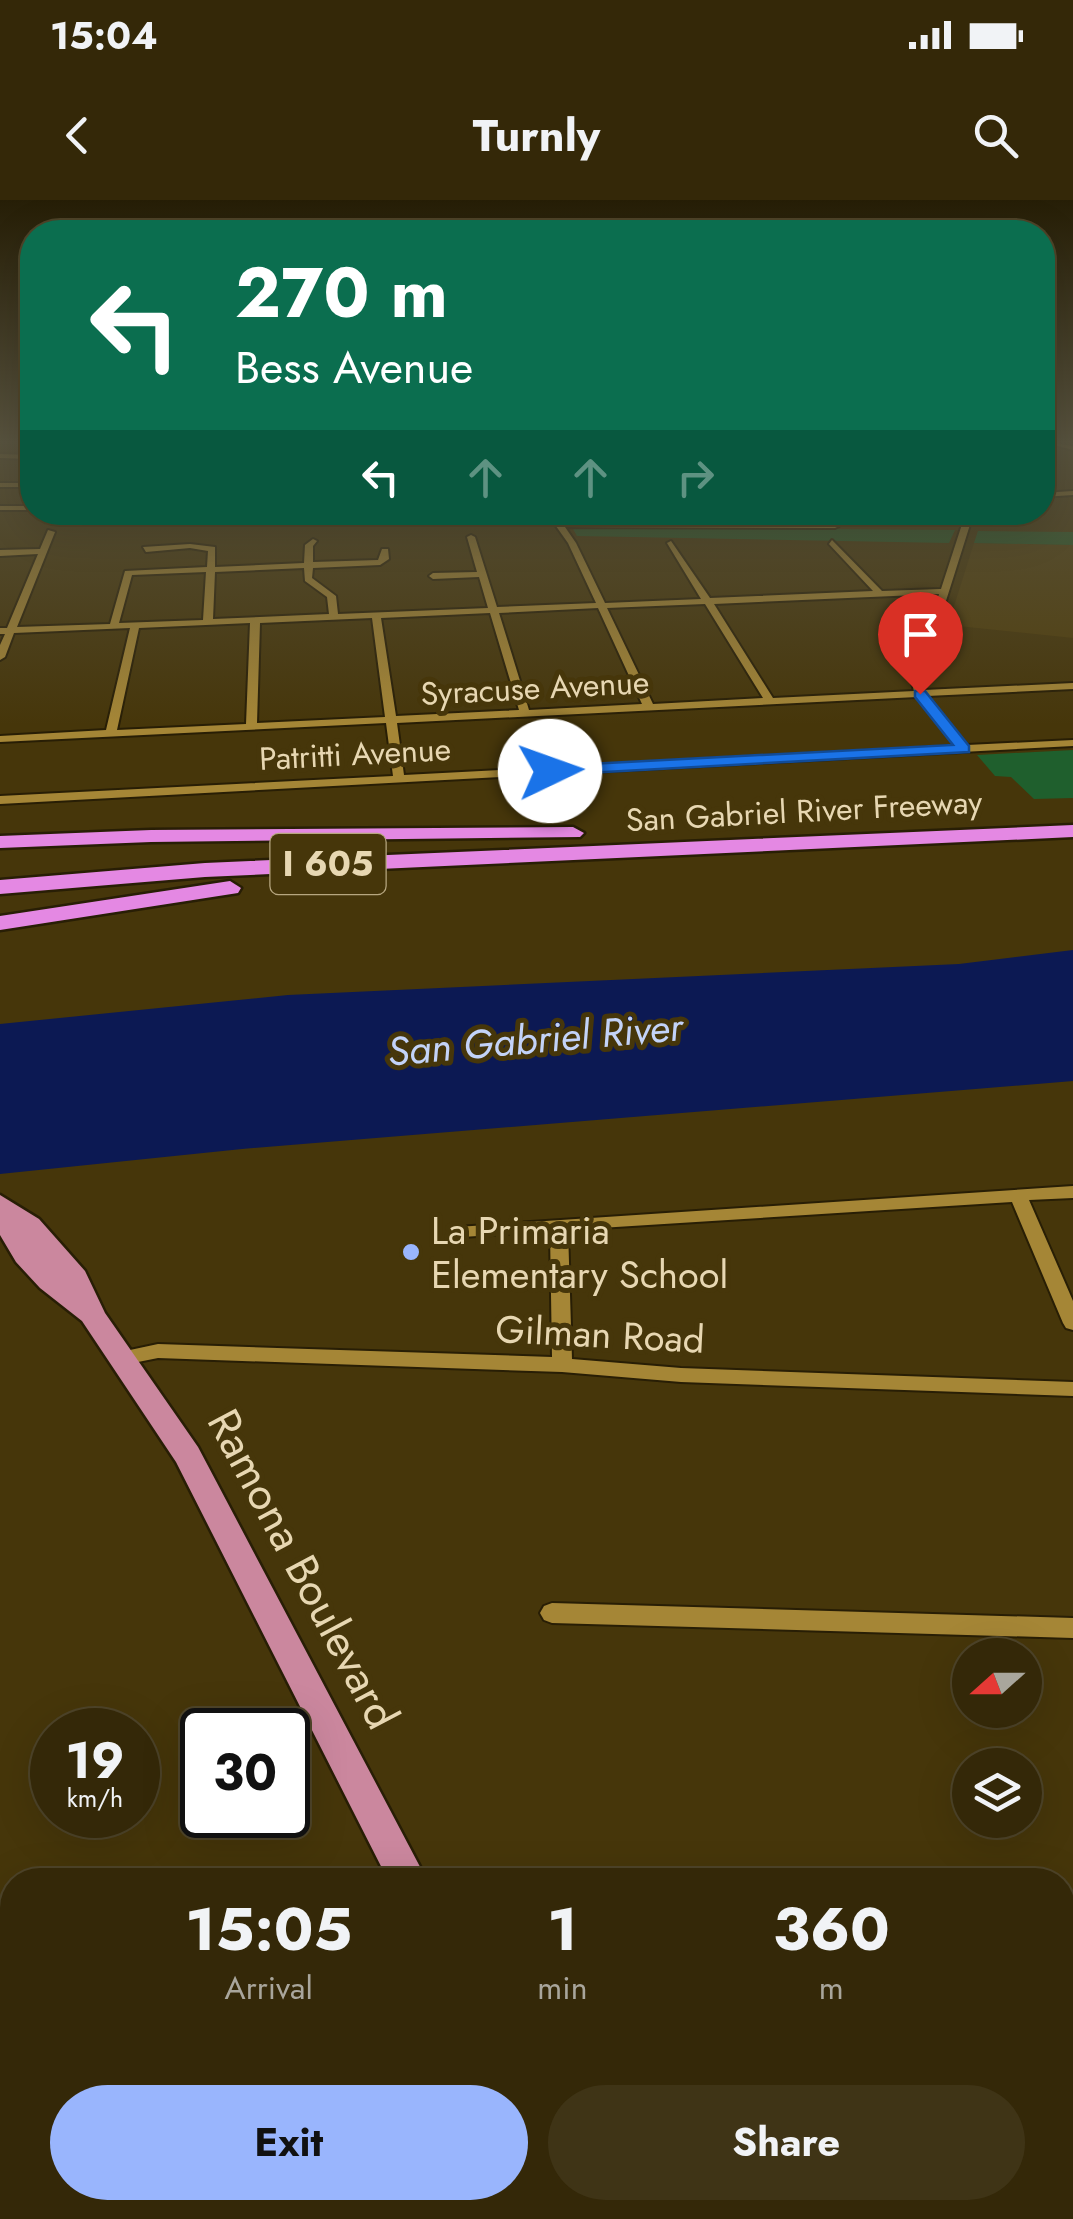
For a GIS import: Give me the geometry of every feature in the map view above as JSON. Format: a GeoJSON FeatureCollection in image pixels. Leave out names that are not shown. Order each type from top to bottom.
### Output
{"type":"FeatureCollection","features":[{"type":"Feature","properties":{"kind":"highway","name":"San Gabriel River Freeway"},"geometry":{"type":"LineString","coordinates":[[0,868],[238,849],[1073,816]]}},
{"type":"Feature","properties":{"kind":"highway","name":"San Gabriel River Freeway"},"geometry":{"type":"LineString","coordinates":[[0,887],[206,870],[1073,831]]}},
{"type":"Feature","properties":{"kind":"highway"},"geometry":{"type":"LineString","coordinates":[[0,842],[151,836],[574,834]]}},
{"type":"Feature","properties":{"kind":"highway"},"geometry":{"type":"LineString","coordinates":[[845,844],[930,846],[1073,840]]}},
{"type":"Feature","properties":{"kind":"highway"},"geometry":{"type":"LineString","coordinates":[[0,923],[208,890],[656,850]]}},
{"type":"Feature","properties":{"kind":"main road","name":"Ramona Boulevard"},"geometry":{"type":"LineString","coordinates":[[3,1206],[8,1232],[52,1286],[92,1316],[187,1455],[402,1868]]}},
{"type":"Feature","properties":{"kind":"street"},"geometry":{"type":"LineString","coordinates":[[0,657],[5,631],[48,536]]}},
{"type":"Feature","properties":{"kind":"street"},"geometry":{"type":"LineString","coordinates":[[567,536],[649,706]]}},
{"type":"Feature","properties":{"kind":"street"},"geometry":{"type":"LineString","coordinates":[[963,536],[916,680],[920,694],[964,749]]}},
{"type":"Feature","properties":{"kind":"street"},"geometry":{"type":"LineString","coordinates":[[470,537],[524,713]]}},
{"type":"Feature","properties":{"kind":"street"},"geometry":{"type":"LineString","coordinates":[[313,541],[309,545],[308,579],[331,596],[334,616]]}},
{"type":"Feature","properties":{"kind":"street"},"geometry":{"type":"LineString","coordinates":[[832,542],[878,592]]}},
{"type":"Feature","properties":{"kind":"street"},"geometry":{"type":"LineString","coordinates":[[671,543],[770,701]]}},
{"type":"Feature","properties":{"kind":"street"},"geometry":{"type":"LineString","coordinates":[[146,549],[207,547],[214,551],[208,622]]}},
{"type":"Feature","properties":{"kind":"street"},"geometry":{"type":"LineString","coordinates":[[0,553],[42,551]]}},
{"type":"Feature","properties":{"kind":"street"},"geometry":{"type":"LineString","coordinates":[[114,626],[128,572],[308,564],[384,556]]}},
{"type":"Feature","properties":{"kind":"street"},"geometry":{"type":"LineString","coordinates":[[0,565],[36,562]]}},
{"type":"Feature","properties":{"kind":"street"},"geometry":{"type":"LineString","coordinates":[[433,576],[482,574]]}},
{"type":"Feature","properties":{"kind":"street"},"geometry":{"type":"LineString","coordinates":[[5,631],[946,591]]}},
{"type":"Feature","properties":{"kind":"street"},"geometry":{"type":"LineString","coordinates":[[376,614],[399,779]]}},
{"type":"Feature","properties":{"kind":"street"},"geometry":{"type":"LineString","coordinates":[[251,727],[255,620]]}},
{"type":"Feature","properties":{"kind":"street"},"geometry":{"type":"LineString","coordinates":[[111,734],[135,625]]}},
{"type":"Feature","properties":{"kind":"street","name":"Syracuse Avenue"},"geometry":{"type":"LineString","coordinates":[[0,739],[1073,686]]}},
{"type":"Feature","properties":{"kind":"street","name":"Patritti Avenue"},"geometry":{"type":"LineString","coordinates":[[0,800],[1073,743]]}},
{"type":"Feature","properties":{"kind":"street"},"geometry":{"type":"LineString","coordinates":[[463,1231],[1073,1192]]}},
{"type":"Feature","properties":{"kind":"street"},"geometry":{"type":"LineString","coordinates":[[1018,1195],[1073,1324]]}},
{"type":"Feature","properties":{"kind":"street"},"geometry":{"type":"LineString","coordinates":[[559,1226],[562,1364]]}},
{"type":"Feature","properties":{"kind":"street","name":"Gilman Road"},"geometry":{"type":"LineString","coordinates":[[122,1358],[158,1351],[562,1364],[681,1375],[1073,1389]]}},
{"type":"Feature","properties":{"kind":"street"},"geometry":{"type":"LineString","coordinates":[[552,1613],[1073,1628]]}},
{"type":"Feature","properties":{"kind":"shaded area"},"geometry":{"type":"Polygon","coordinates":[[[974,543],[1073,545],[1073,638],[948,625],[974,543]]]}},
{"type":"Feature","properties":{"kind":"green space"},"geometry":{"type":"Polygon","coordinates":[[[589,536],[952,536],[949,543],[589,536]]]}},
{"type":"Feature","properties":{"kind":"green space"},"geometry":{"type":"Polygon","coordinates":[[[976,536],[1073,536],[1073,545],[974,543],[976,536]]]}},
{"type":"Feature","properties":{"kind":"green space"},"geometry":{"type":"Polygon","coordinates":[[[1073,750],[1073,798],[1034,799],[1011,777],[995,776],[977,755],[1073,750]]]}},
{"type":"Feature","properties":{"kind":"water","name":"San Gabriel River"},"geometry":{"type":"Polygon","coordinates":[[[1073,950],[1073,1081],[242,1149],[0,1174],[0,1024],[288,995],[959,964],[1073,950]]]}},
{"type":"Feature","properties":{"kind":"place","name":"La Primaria Elementary School"},"geometry":{"type":"Point","coordinates":[411,1252]}},
{"type":"Feature","properties":{"kind":"route"},"geometry":{"type":"LineString","coordinates":[[550,771],[964,749],[920,694]]}}]}
